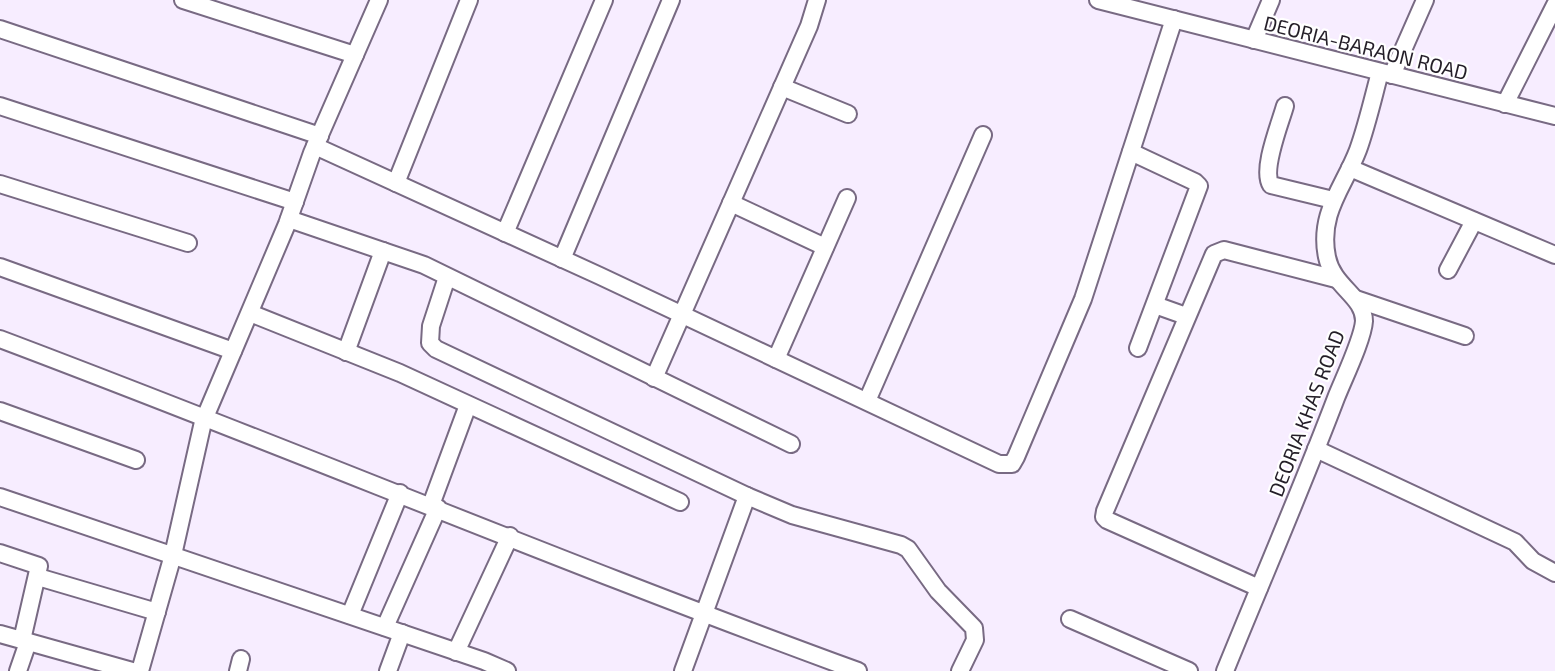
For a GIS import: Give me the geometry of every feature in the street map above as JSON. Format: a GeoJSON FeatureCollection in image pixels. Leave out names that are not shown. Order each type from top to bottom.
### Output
{"type":"FeatureCollection","features":[{"type":"Feature","properties":{"kind":"street"},"geometry":{"type":"LineString","coordinates":[[183,0],[355,55]]}},
{"type":"Feature","properties":{"kind":"street"},"geometry":{"type":"LineString","coordinates":[[140,671],[173,555],[206,417],[289,219],[317,141],[379,0]]}},
{"type":"Feature","properties":{"kind":"street"},"geometry":{"type":"LineString","coordinates":[[396,183],[469,0]]}},
{"type":"Feature","properties":{"kind":"street"},"geometry":{"type":"LineString","coordinates":[[505,233],[604,0]]}},
{"type":"Feature","properties":{"kind":"street"},"geometry":{"type":"LineString","coordinates":[[562,259],[671,0]]}},
{"type":"Feature","properties":{"kind":"street"},"geometry":{"type":"LineString","coordinates":[[654,378],[809,26],[817,0]]}},
{"type":"Feature","properties":{"kind":"street","name":"DEORIA-BARAON ROAD"},"geometry":{"type":"LineString","coordinates":[[1100,0],[1555,116]]}},
{"type":"Feature","properties":{"kind":"street"},"geometry":{"type":"LineString","coordinates":[[1254,39],[1271,0]]}},
{"type":"Feature","properties":{"kind":"street"},"geometry":{"type":"LineString","coordinates":[[1425,0],[1386,73],[1350,168],[1333,200],[1326,229],[1326,255],[1341,287],[1356,299],[1465,336]]}},
{"type":"Feature","properties":{"kind":"street"},"geometry":{"type":"LineString","coordinates":[[1505,104],[1555,5]]}},
{"type":"Feature","properties":{"kind":"street"},"geometry":{"type":"LineString","coordinates":[[0,29],[317,141],[396,183],[999,464],[1012,464],[1083,299],[1174,19]]}},
{"type":"Feature","properties":{"kind":"street"},"geometry":{"type":"LineString","coordinates":[[782,87],[848,114]]}},
{"type":"Feature","properties":{"kind":"street"},"geometry":{"type":"LineString","coordinates":[[0,106],[295,202]]}},
{"type":"Feature","properties":{"kind":"street"},"geometry":{"type":"LineString","coordinates":[[1285,106],[1268,168],[1268,180],[1271,184],[1333,200]]}},
{"type":"Feature","properties":{"kind":"street"},"geometry":{"type":"LineString","coordinates":[[867,401],[983,135]]}},
{"type":"Feature","properties":{"kind":"street"},"geometry":{"type":"LineString","coordinates":[[1131,152],[1196,182],[1199,186],[1138,348]]}},
{"type":"Feature","properties":{"kind":"street"},"geometry":{"type":"LineString","coordinates":[[1350,168],[1555,255]]}},
{"type":"Feature","properties":{"kind":"street"},"geometry":{"type":"LineString","coordinates":[[0,184],[188,243]]}},
{"type":"Feature","properties":{"kind":"street"},"geometry":{"type":"LineString","coordinates":[[776,359],[847,198]]}},
{"type":"Feature","properties":{"kind":"street"},"geometry":{"type":"LineString","coordinates":[[731,203],[825,247]]}},
{"type":"Feature","properties":{"kind":"street"},"geometry":{"type":"LineString","coordinates":[[289,219],[383,251],[447,277],[791,444]]}},
{"type":"Feature","properties":{"kind":"street"},"geometry":{"type":"LineString","coordinates":[[1448,270],[1474,221]]}},
{"type":"Feature","properties":{"kind":"street"},"geometry":{"type":"LineString","coordinates":[[346,352],[383,251]]}},
{"type":"Feature","properties":{"kind":"street"},"geometry":{"type":"LineString","coordinates":[[1259,588],[1104,517],[1209,262],[1219,251],[1336,279]]}},
{"type":"Feature","properties":{"kind":"street"},"geometry":{"type":"LineString","coordinates":[[0,267],[233,351]]}},
{"type":"Feature","properties":{"kind":"street"},"geometry":{"type":"LineString","coordinates":[[447,277],[430,333],[430,343],[436,349],[747,496],[792,515],[901,545],[908,549],[939,591],[974,628],[975,640],[960,671]]}},
{"type":"Feature","properties":{"kind":"street","name":"DEORIA KHAS ROAD"},"geometry":{"type":"LineString","coordinates":[[1225,671],[1316,449],[1364,322],[1356,299]]}},
{"type":"Feature","properties":{"kind":"street"},"geometry":{"type":"LineString","coordinates":[[1155,305],[1186,316]]}},
{"type":"Feature","properties":{"kind":"street"},"geometry":{"type":"LineString","coordinates":[[250,313],[468,405],[680,502]]}},
{"type":"Feature","properties":{"kind":"street"},"geometry":{"type":"LineString","coordinates":[[0,339],[858,671]]}},
{"type":"Feature","properties":{"kind":"street"},"geometry":{"type":"LineString","coordinates":[[385,627],[435,506],[468,405]]}},
{"type":"Feature","properties":{"kind":"street"},"geometry":{"type":"LineString","coordinates":[[0,411],[136,460]]}},
{"type":"Feature","properties":{"kind":"street"},"geometry":{"type":"LineString","coordinates":[[1316,449],[1515,542],[1533,561],[1555,573]]}},
{"type":"Feature","properties":{"kind":"street"},"geometry":{"type":"LineString","coordinates":[[350,615],[400,493]]}},
{"type":"Feature","properties":{"kind":"street"},"geometry":{"type":"LineString","coordinates":[[0,496],[456,651],[501,670]]}},
{"type":"Feature","properties":{"kind":"street"},"geometry":{"type":"LineString","coordinates":[[684,671],[747,496]]}},
{"type":"Feature","properties":{"kind":"street"},"geometry":{"type":"LineString","coordinates":[[456,651],[510,536]]}},
{"type":"Feature","properties":{"kind":"street"},"geometry":{"type":"LineString","coordinates":[[0,554],[39,566],[18,671]]}},
{"type":"Feature","properties":{"kind":"street"},"geometry":{"type":"LineString","coordinates":[[38,577],[157,612]]}},
{"type":"Feature","properties":{"kind":"street"},"geometry":{"type":"LineString","coordinates":[[1070,619],[1189,671]]}},
{"type":"Feature","properties":{"kind":"street"},"geometry":{"type":"LineString","coordinates":[[388,671],[402,633]]}},
{"type":"Feature","properties":{"kind":"street"},"geometry":{"type":"LineString","coordinates":[[0,634],[132,671]]}}]}
